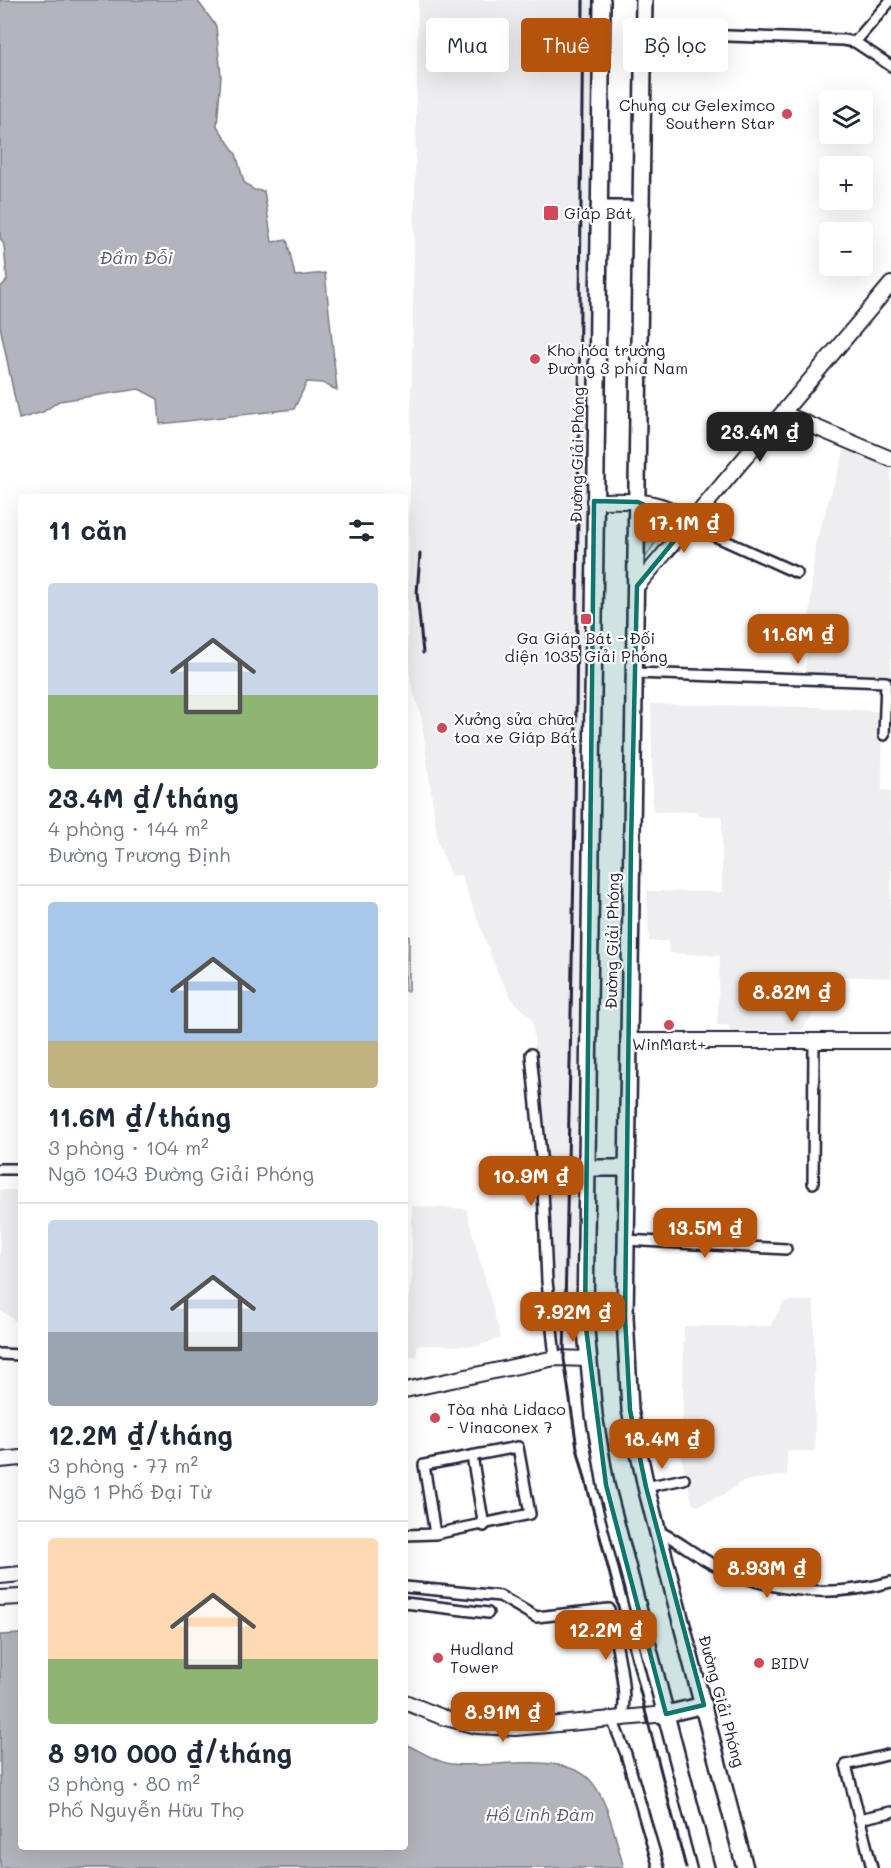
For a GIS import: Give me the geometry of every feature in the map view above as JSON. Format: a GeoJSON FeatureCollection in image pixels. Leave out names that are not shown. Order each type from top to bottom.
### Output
{"type":"FeatureCollection","features":[{"type":"Feature","properties":{"kind":"main road","name":"Đường Giải Phóng"},"geometry":{"type":"LineString","coordinates":[[602,0],[585,1320],[594,1415],[606,1485],[706,1868]]}},
{"type":"Feature","properties":{"kind":"main road","name":"Đường Giải Phóng"},"geometry":{"type":"LineString","coordinates":[[644,0],[644,18]]}},
{"type":"Feature","properties":{"kind":"main road","name":"Đường Giải Phóng"},"geometry":{"type":"LineString","coordinates":[[644,72],[626,1168],[625,1317],[630,1410],[646,1487],[745,1868]]}},
{"type":"Feature","properties":{"kind":"main road"},"geometry":{"type":"LineString","coordinates":[[599,209],[642,209]]}},
{"type":"Feature","properties":{"kind":"main road"},"geometry":{"type":"LineString","coordinates":[[637,586],[891,284]]}},
{"type":"Feature","properties":{"kind":"main road"},"geometry":{"type":"LineString","coordinates":[[784,414],[891,459]]}},
{"type":"Feature","properties":{"kind":"main road"},"geometry":{"type":"LineString","coordinates":[[594,501],[647,501],[683,518],[688,524]]}},
{"type":"Feature","properties":{"kind":"main road"},"geometry":{"type":"LineString","coordinates":[[628,1041],[814,1039],[891,1041]]}},
{"type":"Feature","properties":{"kind":"main road"},"geometry":{"type":"LineString","coordinates":[[586,1168],[626,1168]]}},
{"type":"Feature","properties":{"kind":"main road"},"geometry":{"type":"LineString","coordinates":[[408,1389],[555,1358],[589,1359]]}},
{"type":"Feature","properties":{"kind":"main road"},"geometry":{"type":"LineString","coordinates":[[0,1460],[18,1458]]}},
{"type":"Feature","properties":{"kind":"main road"},"geometry":{"type":"LineString","coordinates":[[0,1576],[18,1574]]}},
{"type":"Feature","properties":{"kind":"main road"},"geometry":{"type":"LineString","coordinates":[[0,1598],[18,1597]]}},
{"type":"Feature","properties":{"kind":"main road"},"geometry":{"type":"LineString","coordinates":[[408,1703],[442,1717],[477,1726],[515,1728],[666,1714],[704,1705]]}},
{"type":"Feature","properties":{"kind":"street"},"geometry":{"type":"LineString","coordinates":[[855,42],[891,0]]}},
{"type":"Feature","properties":{"kind":"street"},"geometry":{"type":"LineString","coordinates":[[728,35],[826,38],[855,42],[891,66]]}},
{"type":"Feature","properties":{"kind":"street"},"geometry":{"type":"LineString","coordinates":[[688,524],[798,573]]}},
{"type":"Feature","properties":{"kind":"street"},"geometry":{"type":"LineString","coordinates":[[635,673],[886,682],[884,735]]}},
{"type":"Feature","properties":{"kind":"street"},"geometry":{"type":"LineString","coordinates":[[813,1183],[814,1039]]}},
{"type":"Feature","properties":{"kind":"street"},"geometry":{"type":"LineString","coordinates":[[531,1054],[542,1166],[547,1281],[555,1358]]}},
{"type":"Feature","properties":{"kind":"street"},"geometry":{"type":"LineString","coordinates":[[0,1169],[18,1169]]}},
{"type":"Feature","properties":{"kind":"street"},"geometry":{"type":"LineString","coordinates":[[626,1240],[786,1249]]}},
{"type":"Feature","properties":{"kind":"street"},"geometry":{"type":"LineString","coordinates":[[0,1354],[18,1354]]}},
{"type":"Feature","properties":{"kind":"street"},"geometry":{"type":"LineString","coordinates":[[408,1535],[435,1534],[484,1526],[530,1514],[518,1447],[424,1465],[435,1534]]}},
{"type":"Feature","properties":{"kind":"street"},"geometry":{"type":"LineString","coordinates":[[472,1456],[484,1526]]}},
{"type":"Feature","properties":{"kind":"street"},"geometry":{"type":"LineString","coordinates":[[646,1487],[684,1479]]}},
{"type":"Feature","properties":{"kind":"street"},"geometry":{"type":"LineString","coordinates":[[658,1531],[729,1572],[779,1589],[841,1591],[891,1582]]}},
{"type":"Feature","properties":{"kind":"street"},"geometry":{"type":"LineString","coordinates":[[408,1587],[500,1596],[536,1617],[609,1609],[621,1665],[624,1708],[616,1719],[659,1868]]}},
{"type":"Feature","properties":{"kind":"street"},"geometry":{"type":"LineString","coordinates":[[408,1603],[488,1613]]}},
{"type":"Feature","properties":{"kind":"street"},"geometry":{"type":"LineString","coordinates":[[872,1868],[846,1765],[891,1754]]}},
{"type":"Feature","properties":{"kind":"street"},"geometry":{"type":"LineString","coordinates":[[860,1819],[891,1812]]}},
{"type":"Feature","properties":{"kind":"highlighted area"},"geometry":{"type":"Polygon","coordinates":[[[594,501],[638,502],[688,524],[637,586],[631,844],[625,1317],[630,1410],[646,1487],[704,1705],[666,1714],[606,1485],[585,1320],[594,501]]]}},
{"type":"Feature","properties":{"kind":"shaded area"},"geometry":{"type":"Polygon","coordinates":[[[418,0],[592,0],[592,18],[521,18],[521,72],[591,72],[574,1345],[556,1348],[552,1226],[532,1019],[513,1000],[498,974],[461,875],[451,876],[438,843],[421,715],[412,688],[408,665],[418,0]]]}},
{"type":"Feature","properties":{"kind":"shaded area"},"geometry":{"type":"Polygon","coordinates":[[[845,449],[891,468],[891,679],[805,672],[815,544],[845,449]]]}},
{"type":"Feature","properties":{"kind":"shaded area"},"geometry":{"type":"Polygon","coordinates":[[[645,526],[666,526],[644,560],[645,526]]]}},
{"type":"Feature","properties":{"kind":"shaded area"},"geometry":{"type":"Polygon","coordinates":[[[651,704],[816,707],[883,712],[882,790],[891,791],[891,978],[838,976],[802,1030],[730,1031],[728,1025],[717,1025],[720,956],[669,953],[668,941],[649,941],[647,891],[722,892],[722,816],[699,816],[698,811],[653,812],[651,704]]]}},
{"type":"Feature","properties":{"kind":"shaded area"},"geometry":{"type":"Polygon","coordinates":[[[408,936],[409,936],[408,991],[408,936]]]}},
{"type":"Feature","properties":{"kind":"shaded area"},"geometry":{"type":"Polygon","coordinates":[[[0,1190],[18,1190],[18,1323],[0,1310],[0,1190]]]}},
{"type":"Feature","properties":{"kind":"shaded area"},"geometry":{"type":"Polygon","coordinates":[[[412,1206],[466,1209],[501,1338],[477,1346],[417,1345],[417,1356],[408,1357],[408,1306],[412,1276],[412,1206]]]}},
{"type":"Feature","properties":{"kind":"shaded area"},"geometry":{"type":"Polygon","coordinates":[[[785,1301],[814,1301],[815,1451],[787,1451],[787,1475],[743,1481],[725,1494],[697,1506],[692,1502],[682,1459],[684,1326],[770,1326],[785,1301]]]}},
{"type":"Feature","properties":{"kind":"water","name":"Đầm Đỗi"},"geometry":{"type":"Polygon","coordinates":[[[0,0],[197,0],[216,26],[221,76],[217,126],[236,154],[244,182],[254,190],[264,191],[272,242],[287,240],[295,276],[325,273],[337,390],[322,383],[307,382],[294,409],[160,424],[158,399],[139,389],[59,401],[43,412],[19,419],[0,326],[0,288],[7,280],[4,245],[0,238],[0,0]]]}},
{"type":"Feature","properties":{"kind":"water","name":"Hồ Linh Đàm"},"geometry":{"type":"Polygon","coordinates":[[[18,1634],[18,1850],[408,1850],[408,1745],[445,1763],[467,1765],[540,1763],[573,1769],[586,1776],[594,1784],[606,1806],[624,1868],[0,1868],[0,1635],[18,1634]]]}},
{"type":"Feature","properties":{"kind":"railway"},"geometry":{"type":"LineString","coordinates":[[583,0],[575,817],[564,1359],[577,1448],[686,1868]]}},
{"type":"Feature","properties":{"kind":"railway"},"geometry":{"type":"LineString","coordinates":[[420,554],[417,593],[423,653]]}},
{"type":"Feature","properties":{"kind":"place","name":"Chung cư Geleximco Southern Star"},"geometry":{"type":"Point","coordinates":[787,114]}},
{"type":"Feature","properties":{"kind":"place","name":"Giáp Bát"},"geometry":{"type":"Point","coordinates":[551,213]}},
{"type":"Feature","properties":{"kind":"place","name":"Kho hóa trường Đường 3 phía Nam"},"geometry":{"type":"Point","coordinates":[535,359]}},
{"type":"Feature","properties":{"kind":"place","name":"Ga Giáp Bát - Đối diện 1035 Giải Phóng"},"geometry":{"type":"Point","coordinates":[586,619]}},
{"type":"Feature","properties":{"kind":"place","name":"Xưởng sửa chữa toa xe Giáp Bát"},"geometry":{"type":"Point","coordinates":[442,728]}},
{"type":"Feature","properties":{"kind":"place","name":"WinMart+"},"geometry":{"type":"Point","coordinates":[669,1025]}},
{"type":"Feature","properties":{"kind":"place","name":"Tòa nhà Lidaco - Vinaconex 7"},"geometry":{"type":"Point","coordinates":[435,1418]}},
{"type":"Feature","properties":{"kind":"place","name":"Hudland Tower"},"geometry":{"type":"Point","coordinates":[438,1658]}},
{"type":"Feature","properties":{"kind":"place","name":"BIDV"},"geometry":{"type":"Point","coordinates":[759,1663]}}]}
